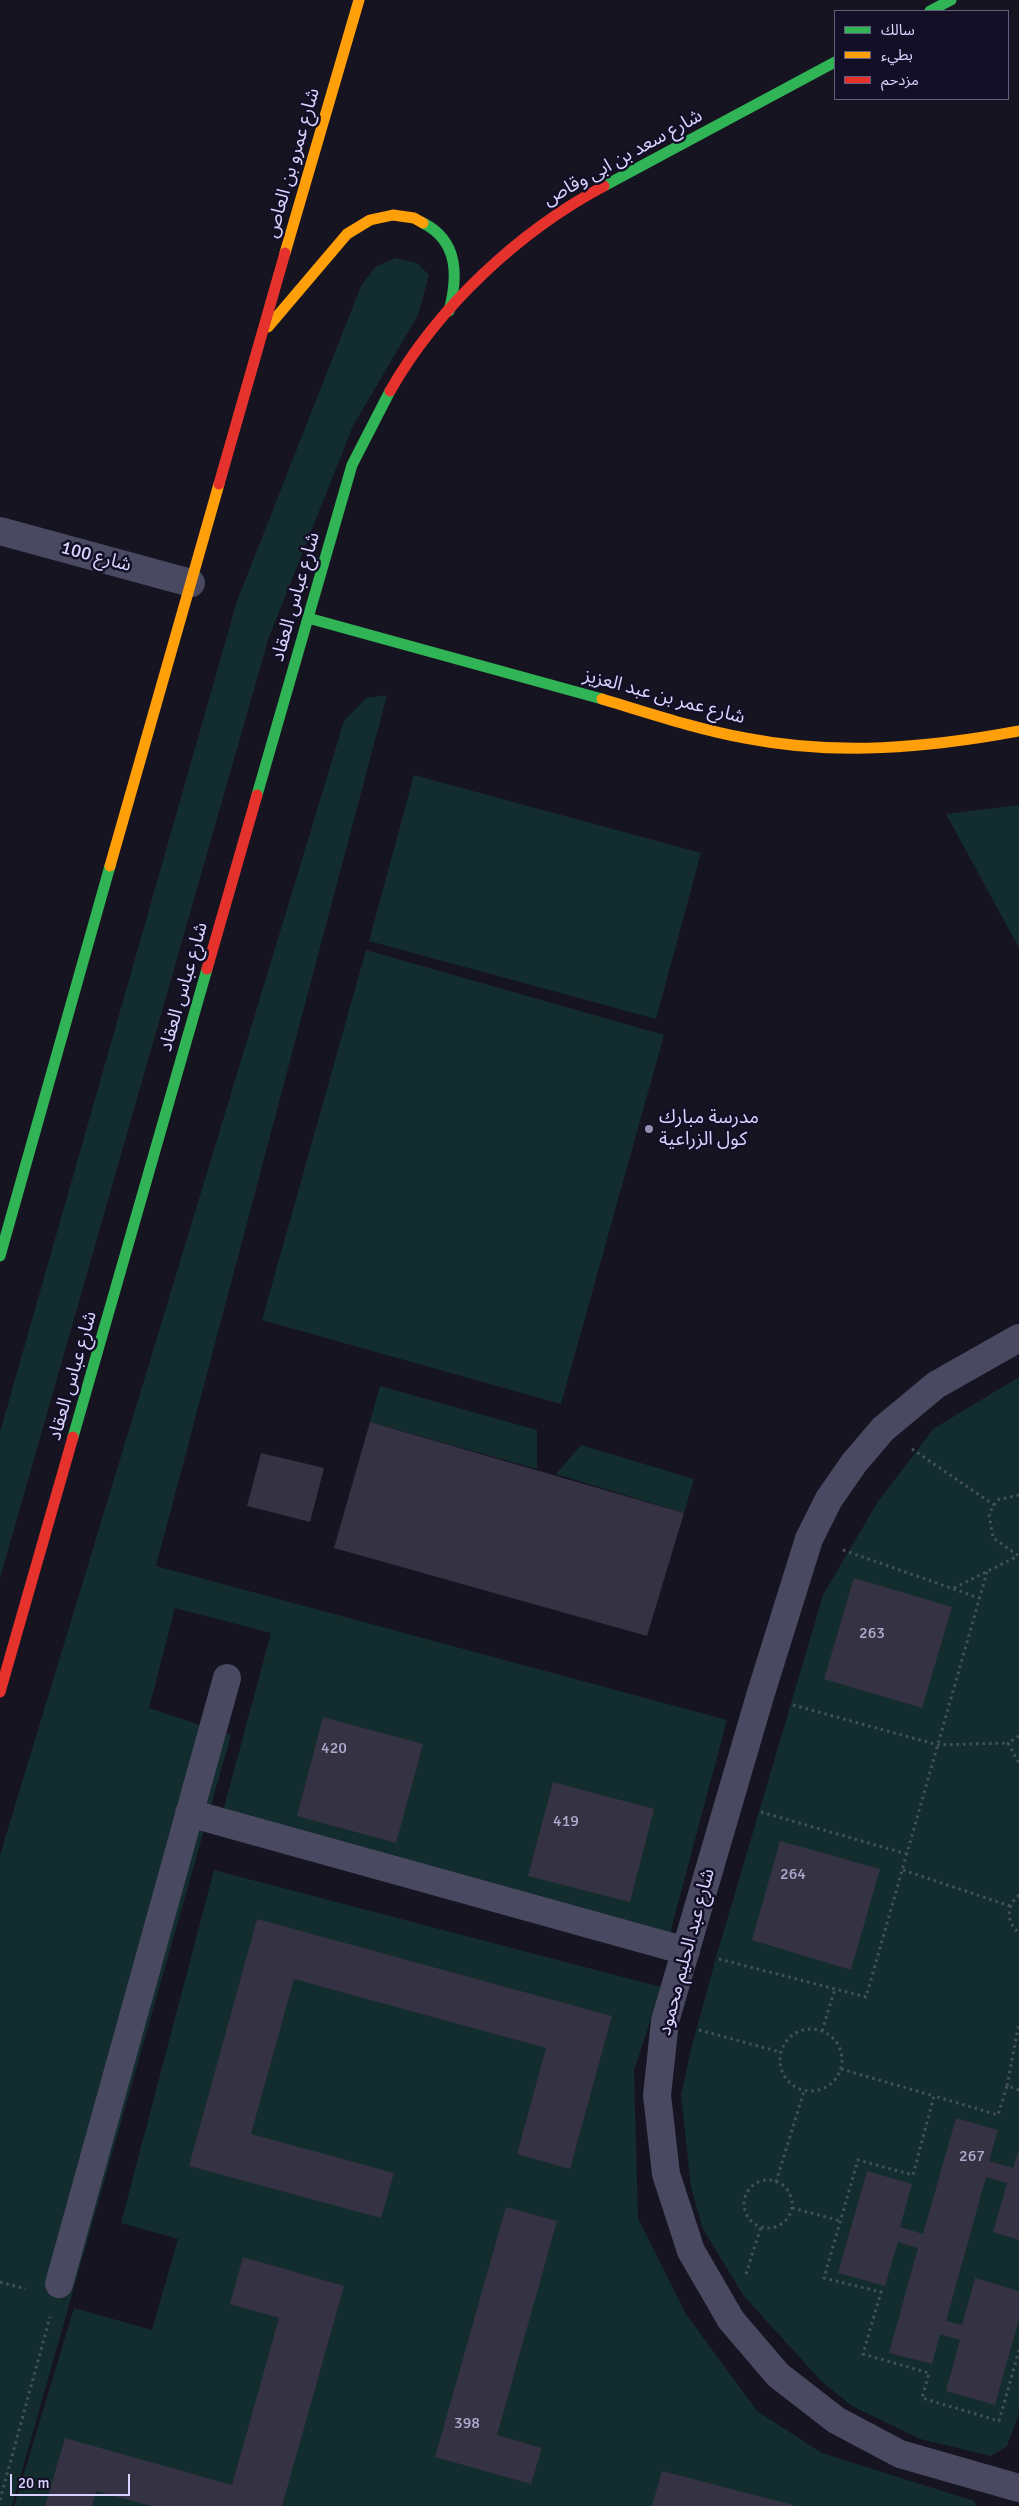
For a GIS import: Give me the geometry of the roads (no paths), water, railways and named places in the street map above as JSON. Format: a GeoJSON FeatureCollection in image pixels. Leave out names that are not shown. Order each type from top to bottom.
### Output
{"type":"FeatureCollection","features":[{"type":"Feature","properties":{"kind":"street","name":"شارع عمرو بن العاص"},"geometry":{"type":"LineString","coordinates":[[262,335],[360,0]]}},
{"type":"Feature","properties":{"kind":"street"},"geometry":{"type":"LineString","coordinates":[[932,10],[951,0]]}},
{"type":"Feature","properties":{"kind":"street","name":"شارع سعد بن ابى وقاص"},"geometry":{"type":"LineString","coordinates":[[448,312],[500,258],[538,227],[578,200],[834,63]]}},
{"type":"Feature","properties":{"kind":"street"},"geometry":{"type":"LineString","coordinates":[[0,1256],[262,335],[347,234],[362,223],[379,216],[396,214],[414,218],[431,227],[444,240],[454,257],[457,276],[455,294],[448,312]]}},
{"type":"Feature","properties":{"kind":"street","name":"شارع عباس العقاد"},"geometry":{"type":"LineString","coordinates":[[0,1692],[352,465],[375,418],[401,373],[448,312]]}},
{"type":"Feature","properties":{"kind":"street","name":"شارع 100"},"geometry":{"type":"LineString","coordinates":[[0,531],[191,583]]}},
{"type":"Feature","properties":{"kind":"street","name":"شارع عمر بن عبد العزيز"},"geometry":{"type":"LineString","coordinates":[[308,618],[630,706],[688,724],[746,738],[806,746],[866,748],[925,746],[984,739],[1019,731]]}},
{"type":"Feature","properties":{"kind":"street","name":"شارع عبد الحليم محمود"},"geometry":{"type":"LineString","coordinates":[[1019,1338],[936,1385],[883,1429],[854,1462],[829,1499],[809,1539],[760,1696],[665,2021],[657,2094],[666,2174],[691,2251],[730,2320],[778,2376],[836,2420],[900,2454],[1019,2488]]}},
{"type":"Feature","properties":{"kind":"street"},"geometry":{"type":"LineString","coordinates":[[59,2284],[227,1678]]}},
{"type":"Feature","properties":{"kind":"street"},"geometry":{"type":"LineString","coordinates":[[189,1813],[686,1951]]}},
{"type":"Feature","properties":{"kind":"place","name":"مدرسة مبارك كول الزراعية"},"geometry":{"type":"Point","coordinates":[649,1129]}}]}
